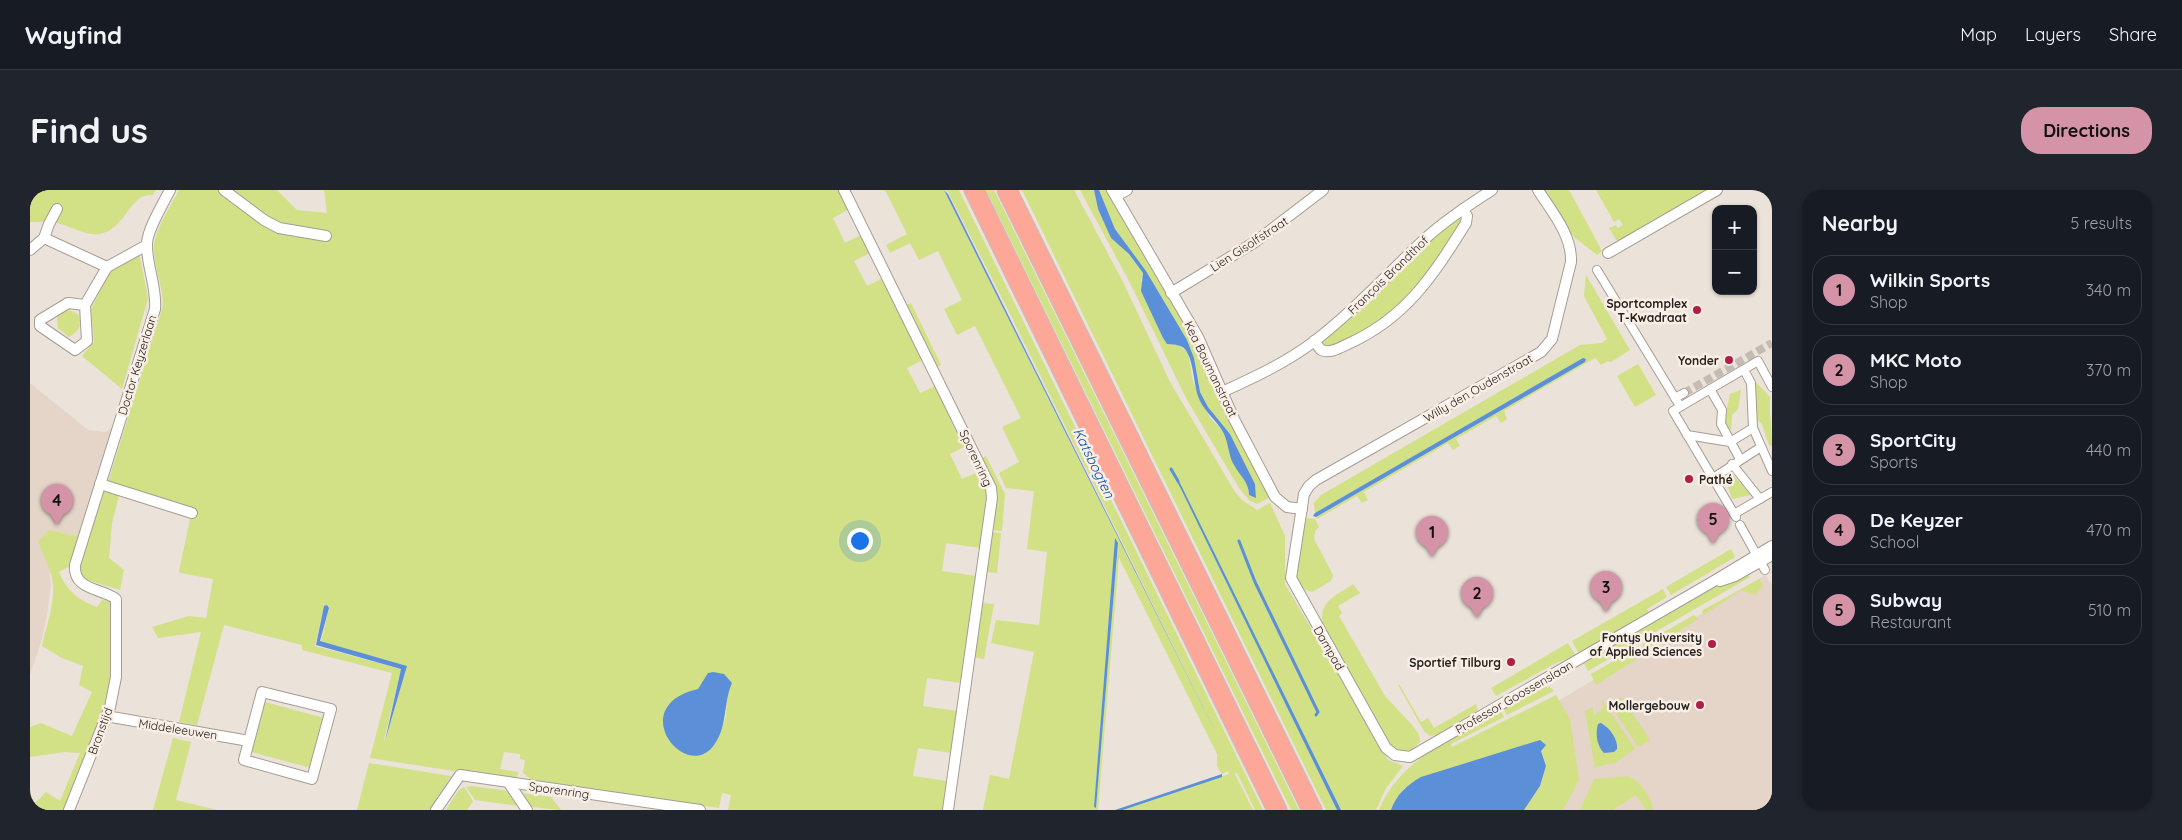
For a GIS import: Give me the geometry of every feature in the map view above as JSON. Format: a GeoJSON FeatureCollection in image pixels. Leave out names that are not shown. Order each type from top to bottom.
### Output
{"type":"FeatureCollection","features":[{"type":"Feature","properties":{"kind":"highway"},"geometry":{"type":"LineString","coordinates":[[974,190],[1277,810]]}},
{"type":"Feature","properties":{"kind":"highway"},"geometry":{"type":"LineString","coordinates":[[1007,190],[1312,810]]}},
{"type":"Feature","properties":{"kind":"street","name":"Doctor Keyzerlaan"},"geometry":{"type":"LineString","coordinates":[[115,649],[116,599],[108,593],[96,590],[79,581],[74,573],[75,564],[155,308],[156,297],[147,245],[148,236],[170,190]]}},
{"type":"Feature","properties":{"kind":"street"},"geometry":{"type":"LineString","coordinates":[[224,190],[264,220],[279,228],[326,236]]}},
{"type":"Feature","properties":{"kind":"street","name":"Sporenring"},"geometry":{"type":"LineString","coordinates":[[844,190],[991,488],[992,498],[948,810]]}},
{"type":"Feature","properties":{"kind":"street"},"geometry":{"type":"LineString","coordinates":[[1114,193],[1127,190]]}},
{"type":"Feature","properties":{"kind":"street","name":"Lien Gisolfstraat"},"geometry":{"type":"LineString","coordinates":[[1171,293],[1255,242],[1323,190]]}},
{"type":"Feature","properties":{"kind":"street","name":"François Brandthof"},"geometry":{"type":"LineString","coordinates":[[1222,392],[1283,362],[1314,341],[1353,309],[1428,236],[1492,190]]}},
{"type":"Feature","properties":{"kind":"street","name":"Willy den Oudenstraat"},"geometry":{"type":"LineString","coordinates":[[1302,509],[1304,494],[1316,480],[1541,352],[1552,339],[1571,262],[1571,250],[1568,240],[1538,190]]}},
{"type":"Feature","properties":{"kind":"street"},"geometry":{"type":"LineString","coordinates":[[1608,254],[1716,190]]}},
{"type":"Feature","properties":{"kind":"street","name":"Kea Boumanstraat"},"geometry":{"type":"LineString","coordinates":[[1114,193],[1198,337],[1222,392],[1274,497],[1287,507],[1302,509]]}},
{"type":"Feature","properties":{"kind":"street"},"geometry":{"type":"LineString","coordinates":[[30,250],[44,238],[57,209]]}},
{"type":"Feature","properties":{"kind":"street"},"geometry":{"type":"LineString","coordinates":[[1314,341],[1321,350],[1332,351],[1361,338],[1387,321],[1407,304],[1432,277],[1466,223],[1467,216],[1463,209]]}},
{"type":"Feature","properties":{"kind":"street"},"geometry":{"type":"LineString","coordinates":[[44,238],[107,267]]}},
{"type":"Feature","properties":{"kind":"street"},"geometry":{"type":"LineString","coordinates":[[85,305],[68,303],[40,320],[40,326],[75,350],[86,341],[85,305],[107,267],[147,245]]}},
{"type":"Feature","properties":{"kind":"street"},"geometry":{"type":"LineString","coordinates":[[1597,270],[1680,406]]}},
{"type":"Feature","properties":{"kind":"street"},"geometry":{"type":"LineString","coordinates":[[1772,387],[1758,362],[1673,410],[1735,516],[1772,492]]}},
{"type":"Feature","properties":{"kind":"street"},"geometry":{"type":"LineString","coordinates":[[1744,370],[1750,384],[1753,428],[1772,471]]}},
{"type":"Feature","properties":{"kind":"street"},"geometry":{"type":"LineString","coordinates":[[1710,389],[1722,410],[1721,424],[1740,459]]}},
{"type":"Feature","properties":{"kind":"street"},"geometry":{"type":"LineString","coordinates":[[1675,398],[1684,393]]}},
{"type":"Feature","properties":{"kind":"street"},"geometry":{"type":"LineString","coordinates":[[1687,435],[1730,442],[1753,428]]}},
{"type":"Feature","properties":{"kind":"street"},"geometry":{"type":"LineString","coordinates":[[1713,478],[1761,447]]}},
{"type":"Feature","properties":{"kind":"street"},"geometry":{"type":"LineString","coordinates":[[1732,464],[1760,499]]}},
{"type":"Feature","properties":{"kind":"street"},"geometry":{"type":"LineString","coordinates":[[100,484],[192,513]]}},
{"type":"Feature","properties":{"kind":"street","name":"Dampad"},"geometry":{"type":"LineString","coordinates":[[1302,509],[1291,568],[1291,578],[1294,586],[1386,748],[1395,756],[1402,758],[1410,757],[1417,753]]}},
{"type":"Feature","properties":{"kind":"street"},"geometry":{"type":"LineString","coordinates":[[1740,525],[1761,562]]}},
{"type":"Feature","properties":{"kind":"street","name":"Professor Goossenslaan"},"geometry":{"type":"LineString","coordinates":[[1761,562],[1772,546]]}},
{"type":"Feature","properties":{"kind":"street","name":"Professor Goossenslaan"},"geometry":{"type":"LineString","coordinates":[[1417,753],[1714,581],[1723,581],[1735,576],[1772,555]]}},
{"type":"Feature","properties":{"kind":"street","name":"Bronstijd"},"geometry":{"type":"LineString","coordinates":[[69,810],[114,692],[115,649]]}},
{"type":"Feature","properties":{"kind":"street"},"geometry":{"type":"LineString","coordinates":[[262,692],[331,709],[312,779],[244,760],[250,741],[262,692]]}},
{"type":"Feature","properties":{"kind":"street","name":"Middeleeuwen"},"geometry":{"type":"LineString","coordinates":[[106,716],[250,741]]}},
{"type":"Feature","properties":{"kind":"street","name":"Sporenring"},"geometry":{"type":"LineString","coordinates":[[436,810],[460,775],[700,810]]}},
{"type":"Feature","properties":{"kind":"street"},"geometry":{"type":"LineString","coordinates":[[508,782],[527,810]]}},
{"type":"Feature","properties":{"kind":"shaded area"},"geometry":{"type":"Polygon","coordinates":[[[30,383],[88,430],[106,432],[114,426],[70,566],[49,573],[51,584],[47,614],[42,639],[30,675],[30,383]]]}},
{"type":"Feature","properties":{"kind":"shaded area","name":"Fontys University of Applied Sciences"},"geometry":{"type":"Polygon","coordinates":[[[1765,575],[1772,585],[1772,810],[1539,810],[1555,703],[1765,575]]]}},
{"type":"Feature","properties":{"kind":"green space"},"geometry":{"type":"Polygon","coordinates":[[[30,190],[156,190],[153,195],[145,196],[133,204],[111,230],[91,234],[54,222],[30,222],[30,190]]]}},
{"type":"Feature","properties":{"kind":"green space"},"geometry":{"type":"Polygon","coordinates":[[[179,190],[277,190],[297,210],[327,213],[324,190],[839,190],[849,209],[833,218],[845,243],[861,235],[870,253],[854,261],[867,286],[883,278],[923,360],[907,368],[920,393],[936,386],[955,430],[957,429],[966,446],[950,454],[962,479],[978,472],[987,491],[980,548],[946,543],[942,571],[976,576],[961,683],[927,678],[923,706],[957,711],[951,753],[918,748],[913,776],[947,781],[943,810],[728,810],[731,795],[722,793],[719,808],[533,781],[523,773],[525,760],[520,759],[520,754],[504,752],[500,769],[518,772],[517,779],[370,758],[392,673],[302,650],[302,645],[224,625],[197,725],[179,722],[201,632],[158,638],[152,627],[189,616],[206,618],[213,579],[180,573],[179,571],[192,510],[108,482],[163,306],[154,248],[160,227],[179,190]],[[327,605],[324,606],[315,646],[401,669],[385,741],[407,666],[321,642],[329,608],[327,605]],[[698,689],[693,690],[714,746],[726,717],[727,694],[698,689]]]}},
{"type":"Feature","properties":{"kind":"green space"},"geometry":{"type":"Polygon","coordinates":[[[885,190],[944,190],[1223,747],[947,190],[959,190],[1263,810],[1255,810],[1237,773],[1235,774],[1253,810],[1123,810],[1229,774],[1228,771],[1222,774],[1217,766],[1217,754],[1119,558],[1098,810],[983,810],[990,775],[1009,779],[1034,652],[991,643],[996,620],[1039,625],[1047,552],[1027,549],[1034,491],[1006,488],[999,473],[1019,462],[1002,427],[1021,418],[975,326],[957,335],[944,309],[962,300],[938,251],[919,260],[910,243],[890,253],[886,245],[907,234],[885,190]],[[1115,539],[1094,808],[1096,808],[1118,543],[1115,539]]]}},
{"type":"Feature","properties":{"kind":"green space"},"geometry":{"type":"Polygon","coordinates":[[[986,190],[994,190],[1299,810],[1291,810],[986,190]]]}},
{"type":"Feature","properties":{"kind":"green space"},"geometry":{"type":"Polygon","coordinates":[[[1022,190],[1074,190],[1123,282],[1170,382],[1235,492],[1242,500],[1257,510],[1270,503],[1285,536],[1285,584],[1388,760],[1403,766],[1386,788],[1376,810],[1341,810],[1177,479],[1337,810],[1326,810],[1022,190]]]}},
{"type":"Feature","properties":{"kind":"green space"},"geometry":{"type":"Polygon","coordinates":[[[1080,190],[1094,190],[1098,209],[1111,237],[1129,254],[1143,273],[1141,281],[1163,338],[1167,344],[1179,345],[1188,353],[1193,382],[1210,418],[1221,429],[1228,442],[1232,460],[1247,484],[1249,495],[1256,498],[1255,484],[1230,434],[1208,407],[1200,392],[1191,349],[1187,340],[1146,271],[1115,229],[1099,190],[1108,190],[1204,358],[1269,498],[1257,504],[1249,500],[1239,488],[1186,398],[1128,279],[1080,190]]]}},
{"type":"Feature","properties":{"kind":"green space"},"geometry":{"type":"Polygon","coordinates":[[[1543,190],[1569,190],[1602,251],[1597,255],[1574,237],[1543,190]]]}},
{"type":"Feature","properties":{"kind":"green space"},"geometry":{"type":"Polygon","coordinates":[[[1596,190],[1709,190],[1619,241],[1616,240],[1609,228],[1616,225],[1618,228],[1623,225],[1619,219],[1614,222],[1596,190]]]}},
{"type":"Feature","properties":{"kind":"green space"},"geometry":{"type":"Polygon","coordinates":[[[1460,217],[1462,221],[1429,274],[1396,309],[1360,334],[1330,348],[1324,347],[1323,340],[1460,217]]]}},
{"type":"Feature","properties":{"kind":"green space"},"geometry":{"type":"Polygon","coordinates":[[[139,253],[148,298],[122,389],[82,356],[94,342],[91,309],[107,277],[115,266],[139,253]]]}},
{"type":"Feature","properties":{"kind":"green space"},"geometry":{"type":"Polygon","coordinates":[[[1586,275],[1630,350],[1611,362],[1608,361],[1601,365],[1595,358],[1504,411],[1507,419],[1501,423],[1496,416],[1456,439],[1460,446],[1453,450],[1448,443],[1364,492],[1368,500],[1362,503],[1357,496],[1317,519],[1316,517],[1584,362],[1586,359],[1583,358],[1315,513],[1314,503],[1321,495],[1580,345],[1602,343],[1607,339],[1584,296],[1586,275]]]}},
{"type":"Feature","properties":{"kind":"green space"},"geometry":{"type":"Polygon","coordinates":[[[911,303],[941,365],[937,367],[906,305],[911,303]]]}},
{"type":"Feature","properties":{"kind":"green space"},"geometry":{"type":"Polygon","coordinates":[[[68,310],[78,314],[80,322],[78,330],[69,337],[58,328],[57,318],[61,311],[68,310]]]}},
{"type":"Feature","properties":{"kind":"green space"},"geometry":{"type":"Polygon","coordinates":[[[1638,364],[1656,395],[1635,407],[1617,376],[1638,364]]]}},
{"type":"Feature","properties":{"kind":"green space"},"geometry":{"type":"Polygon","coordinates":[[[1753,379],[1770,397],[1772,446],[1769,445],[1762,424],[1757,419],[1753,379]]]}},
{"type":"Feature","properties":{"kind":"green space"},"geometry":{"type":"Polygon","coordinates":[[[1741,390],[1738,409],[1732,415],[1731,430],[1724,422],[1730,394],[1741,390]]]}},
{"type":"Feature","properties":{"kind":"green space"},"geometry":{"type":"Polygon","coordinates":[[[986,456],[1005,494],[1002,531],[992,530],[996,490],[982,458],[986,456]]]}},
{"type":"Feature","properties":{"kind":"green space"},"geometry":{"type":"Polygon","coordinates":[[[1724,474],[1733,475],[1751,495],[1732,499],[1724,474]]]}},
{"type":"Feature","properties":{"kind":"green space"},"geometry":{"type":"Polygon","coordinates":[[[102,490],[120,492],[112,523],[109,558],[124,570],[120,590],[84,579],[78,571],[102,490]]]}},
{"type":"Feature","properties":{"kind":"green space"},"geometry":{"type":"Polygon","coordinates":[[[1305,518],[1315,519],[1319,527],[1315,531],[1314,539],[1333,575],[1331,581],[1312,592],[1301,588],[1295,574],[1305,518]]]}},
{"type":"Feature","properties":{"kind":"green space"},"geometry":{"type":"Polygon","coordinates":[[[49,530],[80,537],[70,566],[59,572],[70,590],[79,598],[97,607],[102,600],[111,602],[111,678],[105,709],[64,810],[30,810],[46,792],[60,801],[80,753],[65,752],[30,757],[30,727],[41,723],[72,736],[92,692],[79,685],[83,666],[60,657],[42,646],[51,607],[53,583],[49,567],[38,541],[49,530]]]}},
{"type":"Feature","properties":{"kind":"green space"},"geometry":{"type":"Polygon","coordinates":[[[991,532],[1001,533],[997,573],[986,572],[991,532]]]}},
{"type":"Feature","properties":{"kind":"green space"},"geometry":{"type":"Polygon","coordinates":[[[1731,549],[1735,557],[1671,595],[1666,587],[1731,549]]]}},
{"type":"Feature","properties":{"kind":"green space"},"geometry":{"type":"Polygon","coordinates":[[[1747,573],[1750,577],[1588,671],[1584,663],[1715,587],[1747,573]]]}},
{"type":"Feature","properties":{"kind":"green space"},"geometry":{"type":"Polygon","coordinates":[[[1759,579],[1763,586],[1755,595],[1741,590],[1704,615],[1702,612],[1703,610],[1759,579]]]}},
{"type":"Feature","properties":{"kind":"green space"},"geometry":{"type":"Polygon","coordinates":[[[1353,584],[1360,593],[1338,606],[1342,613],[1339,616],[1385,696],[1419,735],[1420,742],[1410,751],[1399,751],[1390,744],[1323,625],[1323,610],[1326,605],[1335,596],[1353,584]]]}},
{"type":"Feature","properties":{"kind":"green space"},"geometry":{"type":"Polygon","coordinates":[[[1663,589],[1667,597],[1647,609],[1649,614],[1579,654],[1572,641],[1663,589]]]}},
{"type":"Feature","properties":{"kind":"green space"},"geometry":{"type":"Polygon","coordinates":[[[982,603],[994,604],[984,659],[974,657],[982,603]]]}},
{"type":"Feature","properties":{"kind":"green space"},"geometry":{"type":"Polygon","coordinates":[[[1694,615],[1698,619],[1645,653],[1642,648],[1643,644],[1694,615]]]}},
{"type":"Feature","properties":{"kind":"green space"},"geometry":{"type":"Polygon","coordinates":[[[1568,643],[1576,656],[1556,663],[1496,696],[1491,688],[1568,643]]]}},
{"type":"Feature","properties":{"kind":"green space"},"geometry":{"type":"Polygon","coordinates":[[[1636,648],[1643,655],[1596,685],[1591,674],[1636,648]]]}},
{"type":"Feature","properties":{"kind":"green space"},"geometry":{"type":"Polygon","coordinates":[[[1399,684],[1421,722],[1428,718],[1434,728],[1476,704],[1478,710],[1437,735],[1430,736],[1424,731],[1399,684]]]}},
{"type":"Feature","properties":{"kind":"green space"},"geometry":{"type":"Polygon","coordinates":[[[1543,687],[1550,687],[1554,691],[1507,715],[1504,709],[1543,687]]]}},
{"type":"Feature","properties":{"kind":"green space"},"geometry":{"type":"Polygon","coordinates":[[[1556,695],[1570,719],[1579,780],[1563,810],[1524,810],[1540,786],[1546,766],[1541,749],[1499,754],[1447,769],[1406,787],[1396,799],[1391,810],[1379,810],[1388,792],[1400,777],[1431,751],[1501,711],[1504,717],[1451,744],[1452,747],[1556,695]]]}},
{"type":"Feature","properties":{"kind":"green space"},"geometry":{"type":"Polygon","coordinates":[[[1621,697],[1650,740],[1638,747],[1612,707],[1615,705],[1613,703],[1621,697]]]}},
{"type":"Feature","properties":{"kind":"green space"},"geometry":{"type":"Polygon","coordinates":[[[1602,700],[1635,749],[1615,763],[1595,767],[1585,711],[1593,707],[1593,716],[1603,709],[1602,700]]]}},
{"type":"Feature","properties":{"kind":"green space"},"geometry":{"type":"Polygon","coordinates":[[[265,702],[324,718],[311,768],[251,752],[265,702]]]}},
{"type":"Feature","properties":{"kind":"green space"},"geometry":{"type":"Polygon","coordinates":[[[173,738],[191,742],[176,800],[217,810],[153,810],[173,738]]]}},
{"type":"Feature","properties":{"kind":"green space"},"geometry":{"type":"Polygon","coordinates":[[[369,763],[451,776],[430,810],[357,810],[369,763]]]}},
{"type":"Feature","properties":{"kind":"green space"},"geometry":{"type":"Polygon","coordinates":[[[1628,776],[1645,790],[1653,810],[1646,810],[1636,795],[1613,810],[1580,810],[1594,779],[1628,776]]]}},
{"type":"Feature","properties":{"kind":"green space"},"geometry":{"type":"Polygon","coordinates":[[[464,787],[473,801],[467,810],[446,810],[458,791],[464,787]]]}},
{"type":"Feature","properties":{"kind":"green space"},"geometry":{"type":"Polygon","coordinates":[[[466,787],[508,791],[519,806],[475,800],[466,787]]]}},
{"type":"Feature","properties":{"kind":"green space"},"geometry":{"type":"Polygon","coordinates":[[[521,793],[551,797],[561,810],[531,807],[521,793]]]}},
{"type":"Feature","properties":{"kind":"water"},"geometry":{"type":"Polygon","coordinates":[[[944,190],[948,194],[1223,747],[944,190]]]}},
{"type":"Feature","properties":{"kind":"water"},"geometry":{"type":"Polygon","coordinates":[[[1094,190],[1099,190],[1115,229],[1146,271],[1187,340],[1194,358],[1200,392],[1208,407],[1230,434],[1255,484],[1256,498],[1249,495],[1246,483],[1232,461],[1223,432],[1200,401],[1187,352],[1181,346],[1167,344],[1163,338],[1141,291],[1143,273],[1129,254],[1111,238],[1098,209],[1094,190]]]}},
{"type":"Feature","properties":{"kind":"water"},"geometry":{"type":"Polygon","coordinates":[[[1583,358],[1586,359],[1585,362],[1316,517],[1313,516],[1315,513],[1583,358]]]}},
{"type":"Feature","properties":{"kind":"water"},"geometry":{"type":"Polygon","coordinates":[[[1178,479],[1341,810],[1337,810],[1176,480],[1178,479]]]}},
{"type":"Feature","properties":{"kind":"water"},"geometry":{"type":"Polygon","coordinates":[[[1115,538],[1118,543],[1096,808],[1094,807],[1115,538]]]}},
{"type":"Feature","properties":{"kind":"water"},"geometry":{"type":"Polygon","coordinates":[[[327,605],[329,608],[320,641],[407,666],[385,741],[401,669],[316,645],[324,606],[327,605]]]}},
{"type":"Feature","properties":{"kind":"water"},"geometry":{"type":"Polygon","coordinates":[[[708,673],[724,674],[732,683],[721,730],[714,745],[702,754],[689,755],[677,749],[668,738],[663,724],[665,710],[676,698],[698,689],[708,673]]]}},
{"type":"Feature","properties":{"kind":"water"},"geometry":{"type":"Polygon","coordinates":[[[1601,723],[1615,738],[1617,749],[1614,752],[1604,753],[1600,747],[1597,740],[1597,732],[1598,724],[1601,723]]]}},
{"type":"Feature","properties":{"kind":"water"},"geometry":{"type":"Polygon","coordinates":[[[1540,740],[1546,745],[1541,751],[1546,766],[1540,786],[1524,810],[1391,810],[1403,791],[1421,777],[1540,740]]]}},
{"type":"Feature","properties":{"kind":"water"},"geometry":{"type":"Polygon","coordinates":[[[1222,774],[1222,777],[1123,810],[1115,810],[1222,774]]]}},
{"type":"Feature","properties":{"kind":"waterway"},"geometry":{"type":"LineString","coordinates":[[1171,469],[1178,481]]}},
{"type":"Feature","properties":{"kind":"waterway"},"geometry":{"type":"LineString","coordinates":[[1239,541],[1255,582],[1318,712],[1316,715]]}},
{"type":"Feature","properties":{"kind":"tunnel"},"geometry":{"type":"LineString","coordinates":[[1684,393],[1772,343]]}},
{"type":"Feature","properties":{"kind":"place","name":"Sportcomplex T-Kwadraat"},"geometry":{"type":"Point","coordinates":[1697,310]}},
{"type":"Feature","properties":{"kind":"place","name":"Yonder"},"geometry":{"type":"Point","coordinates":[1729,360]}},
{"type":"Feature","properties":{"kind":"place","name":"Pathé"},"geometry":{"type":"Point","coordinates":[1689,479]}},
{"type":"Feature","properties":{"kind":"place","name":"De Keyzer"},"geometry":{"type":"Point","coordinates":[57,525]}},
{"type":"Feature","properties":{"kind":"place","name":"Subway"},"geometry":{"type":"Point","coordinates":[1713,544]}},
{"type":"Feature","properties":{"kind":"place","name":"Wilkin Sports"},"geometry":{"type":"Point","coordinates":[1432,557]}},
{"type":"Feature","properties":{"kind":"place","name":"SportCity"},"geometry":{"type":"Point","coordinates":[1606,612]}},
{"type":"Feature","properties":{"kind":"place","name":"MKC Moto"},"geometry":{"type":"Point","coordinates":[1477,618]}},
{"type":"Feature","properties":{"kind":"place","name":"Fontys University of Applied Sciences"},"geometry":{"type":"Point","coordinates":[1712,644]}},
{"type":"Feature","properties":{"kind":"place","name":"Sportief Tilburg"},"geometry":{"type":"Point","coordinates":[1511,662]}},
{"type":"Feature","properties":{"kind":"place","name":"Mollergebouw"},"geometry":{"type":"Point","coordinates":[1700,705]}},
{"type":"Feature","properties":{"kind":"water label","name":"Katsbogten"},"geometry":{"type":"Point","coordinates":[1094,463]}}]}
